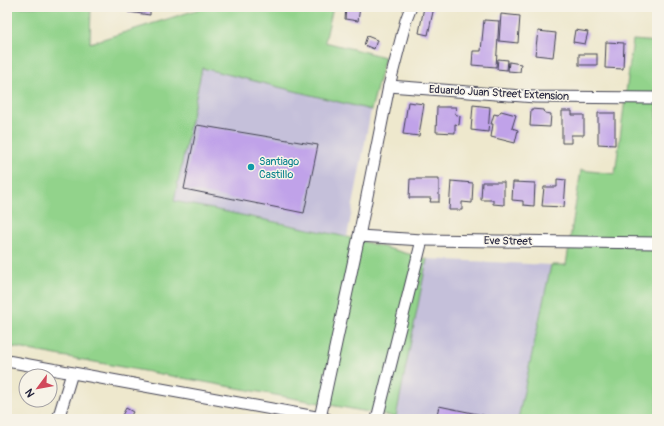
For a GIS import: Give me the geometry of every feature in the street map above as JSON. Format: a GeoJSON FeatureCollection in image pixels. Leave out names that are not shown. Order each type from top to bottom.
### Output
{"type":"FeatureCollection","features":[{"type":"Feature","properties":{"kind":"street"},"geometry":{"type":"LineString","coordinates":[[7,361],[323,418],[389,86],[406,20],[411,7]]}},
{"type":"Feature","properties":{"kind":"street","name":"Eduardo Juan Street Extension"},"geometry":{"type":"LineString","coordinates":[[389,86],[535,97],[657,98]]}},
{"type":"Feature","properties":{"kind":"street","name":"Eve Street"},"geometry":{"type":"LineString","coordinates":[[359,236],[422,240],[657,243]]}},
{"type":"Feature","properties":{"kind":"street"},"geometry":{"type":"LineString","coordinates":[[377,419],[422,240]]}},
{"type":"Feature","properties":{"kind":"street"},"geometry":{"type":"LineString","coordinates":[[58,419],[72,373]]}},
{"type":"Feature","properties":{"kind":"shaded area"},"geometry":{"type":"Polygon","coordinates":[[[202,68],[371,110],[347,237],[174,201],[202,68]]]}},
{"type":"Feature","properties":{"kind":"shaded area"},"geometry":{"type":"Polygon","coordinates":[[[427,259],[551,265],[518,419],[396,419],[427,259]]]}},
{"type":"Feature","properties":{"kind":"green space"},"geometry":{"type":"Polygon","coordinates":[[[7,7],[91,7],[90,43],[206,7],[333,7],[325,42],[385,57],[371,110],[202,68],[174,201],[347,237],[427,259],[396,417],[7,346],[7,7]]]}},
{"type":"Feature","properties":{"kind":"green space"},"geometry":{"type":"Polygon","coordinates":[[[633,40],[657,42],[657,419],[518,419],[551,265],[566,265],[581,170],[615,174],[633,40]]]}},
{"type":"Feature","properties":{"kind":"building"},"geometry":{"type":"Polygon","coordinates":[[[128,7],[150,7],[150,15],[128,12],[128,7]]]}},
{"type":"Feature","properties":{"kind":"building"},"geometry":{"type":"Polygon","coordinates":[[[346,7],[360,7],[358,21],[345,19],[346,7]]]}},
{"type":"Feature","properties":{"kind":"building"},"geometry":{"type":"Polygon","coordinates":[[[424,7],[434,7],[428,35],[419,33],[424,7]]]}},
{"type":"Feature","properties":{"kind":"building"},"geometry":{"type":"Polygon","coordinates":[[[501,14],[520,16],[518,43],[499,41],[501,14]]]}},
{"type":"Feature","properties":{"kind":"building"},"geometry":{"type":"Polygon","coordinates":[[[484,20],[499,21],[496,67],[472,65],[473,51],[481,51],[484,20]]]}},
{"type":"Feature","properties":{"kind":"building"},"geometry":{"type":"Polygon","coordinates":[[[575,30],[588,32],[585,44],[573,42],[575,30]]]}},
{"type":"Feature","properties":{"kind":"building"},"geometry":{"type":"Polygon","coordinates":[[[538,31],[556,33],[553,57],[535,55],[538,31]]]}},
{"type":"Feature","properties":{"kind":"building"},"geometry":{"type":"Polygon","coordinates":[[[367,36],[377,40],[374,49],[364,45],[367,36]]]}},
{"type":"Feature","properties":{"kind":"building"},"geometry":{"type":"Polygon","coordinates":[[[606,42],[624,43],[623,69],[605,68],[606,42]]]}},
{"type":"Feature","properties":{"kind":"building"},"geometry":{"type":"Polygon","coordinates":[[[579,54],[597,54],[597,65],[579,65],[579,54]]]}},
{"type":"Feature","properties":{"kind":"building"},"geometry":{"type":"Polygon","coordinates":[[[498,59],[508,60],[507,70],[497,69],[498,59]]]}},
{"type":"Feature","properties":{"kind":"building"},"geometry":{"type":"Polygon","coordinates":[[[509,62],[521,64],[520,72],[508,71],[509,62]]]}},
{"type":"Feature","properties":{"kind":"building"},"geometry":{"type":"Polygon","coordinates":[[[408,102],[424,104],[419,136],[403,134],[408,102]]]}},
{"type":"Feature","properties":{"kind":"building"},"geometry":{"type":"Polygon","coordinates":[[[473,105],[490,107],[488,132],[471,130],[473,105]]]}},
{"type":"Feature","properties":{"kind":"building"},"geometry":{"type":"Polygon","coordinates":[[[437,107],[456,107],[455,114],[460,116],[459,125],[455,124],[455,133],[436,132],[437,107]]]}},
{"type":"Feature","properties":{"kind":"building"},"geometry":{"type":"Polygon","coordinates":[[[531,109],[544,110],[545,113],[551,114],[550,127],[530,126],[531,109]]]}},
{"type":"Feature","properties":{"kind":"building"},"geometry":{"type":"Polygon","coordinates":[[[501,111],[516,115],[512,128],[518,130],[515,143],[491,137],[493,124],[491,124],[494,114],[498,115],[501,111]]]}},
{"type":"Feature","properties":{"kind":"building"},"geometry":{"type":"Polygon","coordinates":[[[562,111],[572,111],[572,115],[584,115],[584,135],[571,135],[571,143],[562,143],[562,111]]]}},
{"type":"Feature","properties":{"kind":"building"},"geometry":{"type":"Polygon","coordinates":[[[598,113],[615,113],[615,145],[598,144],[598,113]]]}},
{"type":"Feature","properties":{"kind":"building","name":"Santiago Castillo"},"geometry":{"type":"Polygon","coordinates":[[[197,125],[318,145],[304,213],[184,189],[197,125]]]}},
{"type":"Feature","properties":{"kind":"building"},"geometry":{"type":"Polygon","coordinates":[[[410,179],[439,179],[439,202],[430,202],[431,198],[409,198],[410,179]]]}},
{"type":"Feature","properties":{"kind":"building"},"geometry":{"type":"Polygon","coordinates":[[[557,179],[566,180],[564,207],[542,206],[544,187],[557,187],[557,179]]]}},
{"type":"Feature","properties":{"kind":"building"},"geometry":{"type":"Polygon","coordinates":[[[451,181],[473,183],[472,203],[462,202],[462,210],[449,210],[451,181]]]}},
{"type":"Feature","properties":{"kind":"building"},"geometry":{"type":"Polygon","coordinates":[[[482,182],[504,182],[504,205],[493,204],[493,200],[481,200],[482,182]]]}},
{"type":"Feature","properties":{"kind":"building"},"geometry":{"type":"Polygon","coordinates":[[[513,182],[535,183],[534,206],[523,205],[523,201],[512,200],[513,182]]]}},
{"type":"Feature","properties":{"kind":"building"},"geometry":{"type":"Polygon","coordinates":[[[439,406],[487,416],[487,419],[436,419],[439,406]]]}},
{"type":"Feature","properties":{"kind":"building"},"geometry":{"type":"Polygon","coordinates":[[[126,408],[133,412],[129,419],[120,419],[126,408]]]}},
{"type":"Feature","properties":{"kind":"place","name":"Santiago Castillo"},"geometry":{"type":"Point","coordinates":[251,167]}}]}
